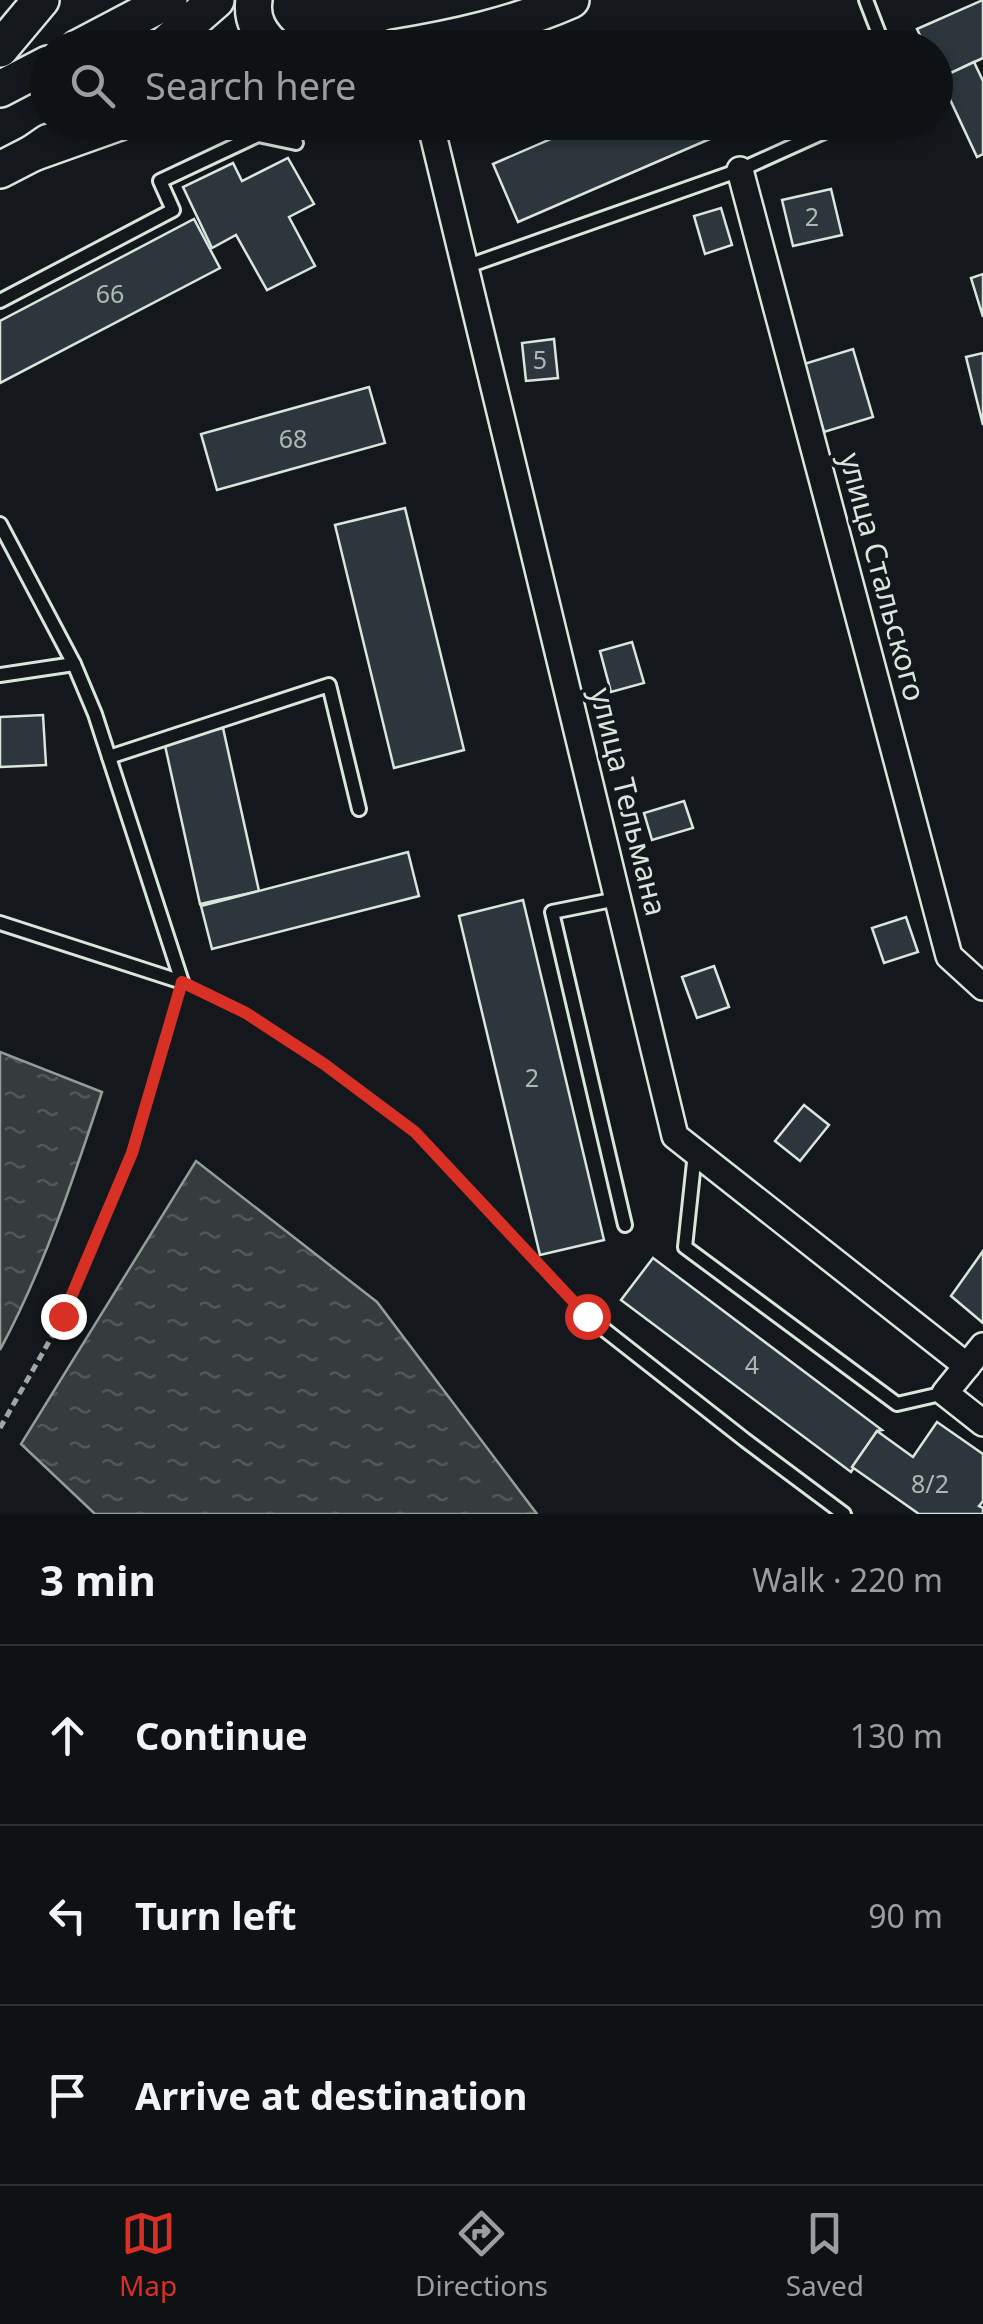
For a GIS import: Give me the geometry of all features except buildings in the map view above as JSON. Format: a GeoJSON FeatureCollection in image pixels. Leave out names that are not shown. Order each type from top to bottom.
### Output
{"type":"FeatureCollection","features":[{"type":"Feature","properties":{"kind":"main road"},"geometry":{"type":"LineString","coordinates":[[0,49],[41,0]]}},
{"type":"Feature","properties":{"kind":"main road"},"geometry":{"type":"LineString","coordinates":[[112,30],[169,0]]}},
{"type":"Feature","properties":{"kind":"main road"},"geometry":{"type":"LineString","coordinates":[[182,30],[216,0]]}},
{"type":"Feature","properties":{"kind":"main road"},"geometry":{"type":"LineString","coordinates":[[254,0],[260,30]]}},
{"type":"Feature","properties":{"kind":"main road"},"geometry":{"type":"LineString","coordinates":[[483,30],[571,0]]}},
{"type":"Feature","properties":{"kind":"main road"},"geometry":{"type":"LineString","coordinates":[[0,88],[30,73]]}},
{"type":"Feature","properties":{"kind":"main road"},"geometry":{"type":"LineString","coordinates":[[32,153],[49,140]]}},
{"type":"Feature","properties":{"kind":"main road"},"geometry":{"type":"LineString","coordinates":[[0,170],[69,140]]}},
{"type":"Feature","properties":{"kind":"street","name":"улица Тельмана"},"geometry":{"type":"LineString","coordinates":[[434,140],[675,1136],[975,1356]]}},
{"type":"Feature","properties":{"kind":"street","name":"улица Стальского"},"geometry":{"type":"LineString","coordinates":[[740,170],[949,956],[983,986]]}},
{"type":"Feature","properties":{"kind":"street"},"geometry":{"type":"LineString","coordinates":[[975,1356],[945,1393],[983,1423]]}},
{"type":"Feature","properties":{"kind":"lane"},"geometry":{"type":"LineString","coordinates":[[866,0],[878,30]]}},
{"type":"Feature","properties":{"kind":"lane"},"geometry":{"type":"LineString","coordinates":[[0,301],[172,210],[160,181],[247,140]]}},
{"type":"Feature","properties":{"kind":"lane"},"geometry":{"type":"LineString","coordinates":[[282,140],[296,143]]}},
{"type":"Feature","properties":{"kind":"lane"},"geometry":{"type":"LineString","coordinates":[[465,267],[740,170],[806,140]]}},
{"type":"Feature","properties":{"kind":"lane"},"geometry":{"type":"LineString","coordinates":[[0,524],[74,664],[109,757],[182,982]]}},
{"type":"Feature","properties":{"kind":"lane"},"geometry":{"type":"LineString","coordinates":[[0,676],[74,664]]}},
{"type":"Feature","properties":{"kind":"lane"},"geometry":{"type":"LineString","coordinates":[[109,757],[329,685],[360,809]]}},
{"type":"Feature","properties":{"kind":"lane"},"geometry":{"type":"LineString","coordinates":[[617,899],[552,912],[624,1225]]}},
{"type":"Feature","properties":{"kind":"lane"},"geometry":{"type":"LineString","coordinates":[[0,923],[182,982]]}},
{"type":"Feature","properties":{"kind":"lane"},"geometry":{"type":"LineString","coordinates":[[695,1152],[685,1247],[897,1404],[945,1393]]}},
{"type":"Feature","properties":{"kind":"lane"},"geometry":{"type":"LineString","coordinates":[[587,1316],[844,1514]]}},
{"type":"Feature","properties":{"kind":"path"},"geometry":{"type":"LineString","coordinates":[[0,1428],[63,1316],[132,1153],[182,982],[278,1033],[415,1132],[587,1316]]}},
{"type":"Feature","properties":{"kind":"water"},"geometry":{"type":"Polygon","coordinates":[[[0,1052],[102,1092],[44,1256],[0,1350],[0,1052]]]}},
{"type":"Feature","properties":{"kind":"water"},"geometry":{"type":"Polygon","coordinates":[[[196,1161],[377,1302],[537,1514],[95,1514],[21,1444],[196,1161]]]}},
{"type":"Feature","properties":{"kind":"route"},"geometry":{"type":"LineString","coordinates":[[63,1316],[132,1153],[182,982],[246,1013],[324,1064],[415,1132],[587,1316]]}}]}
